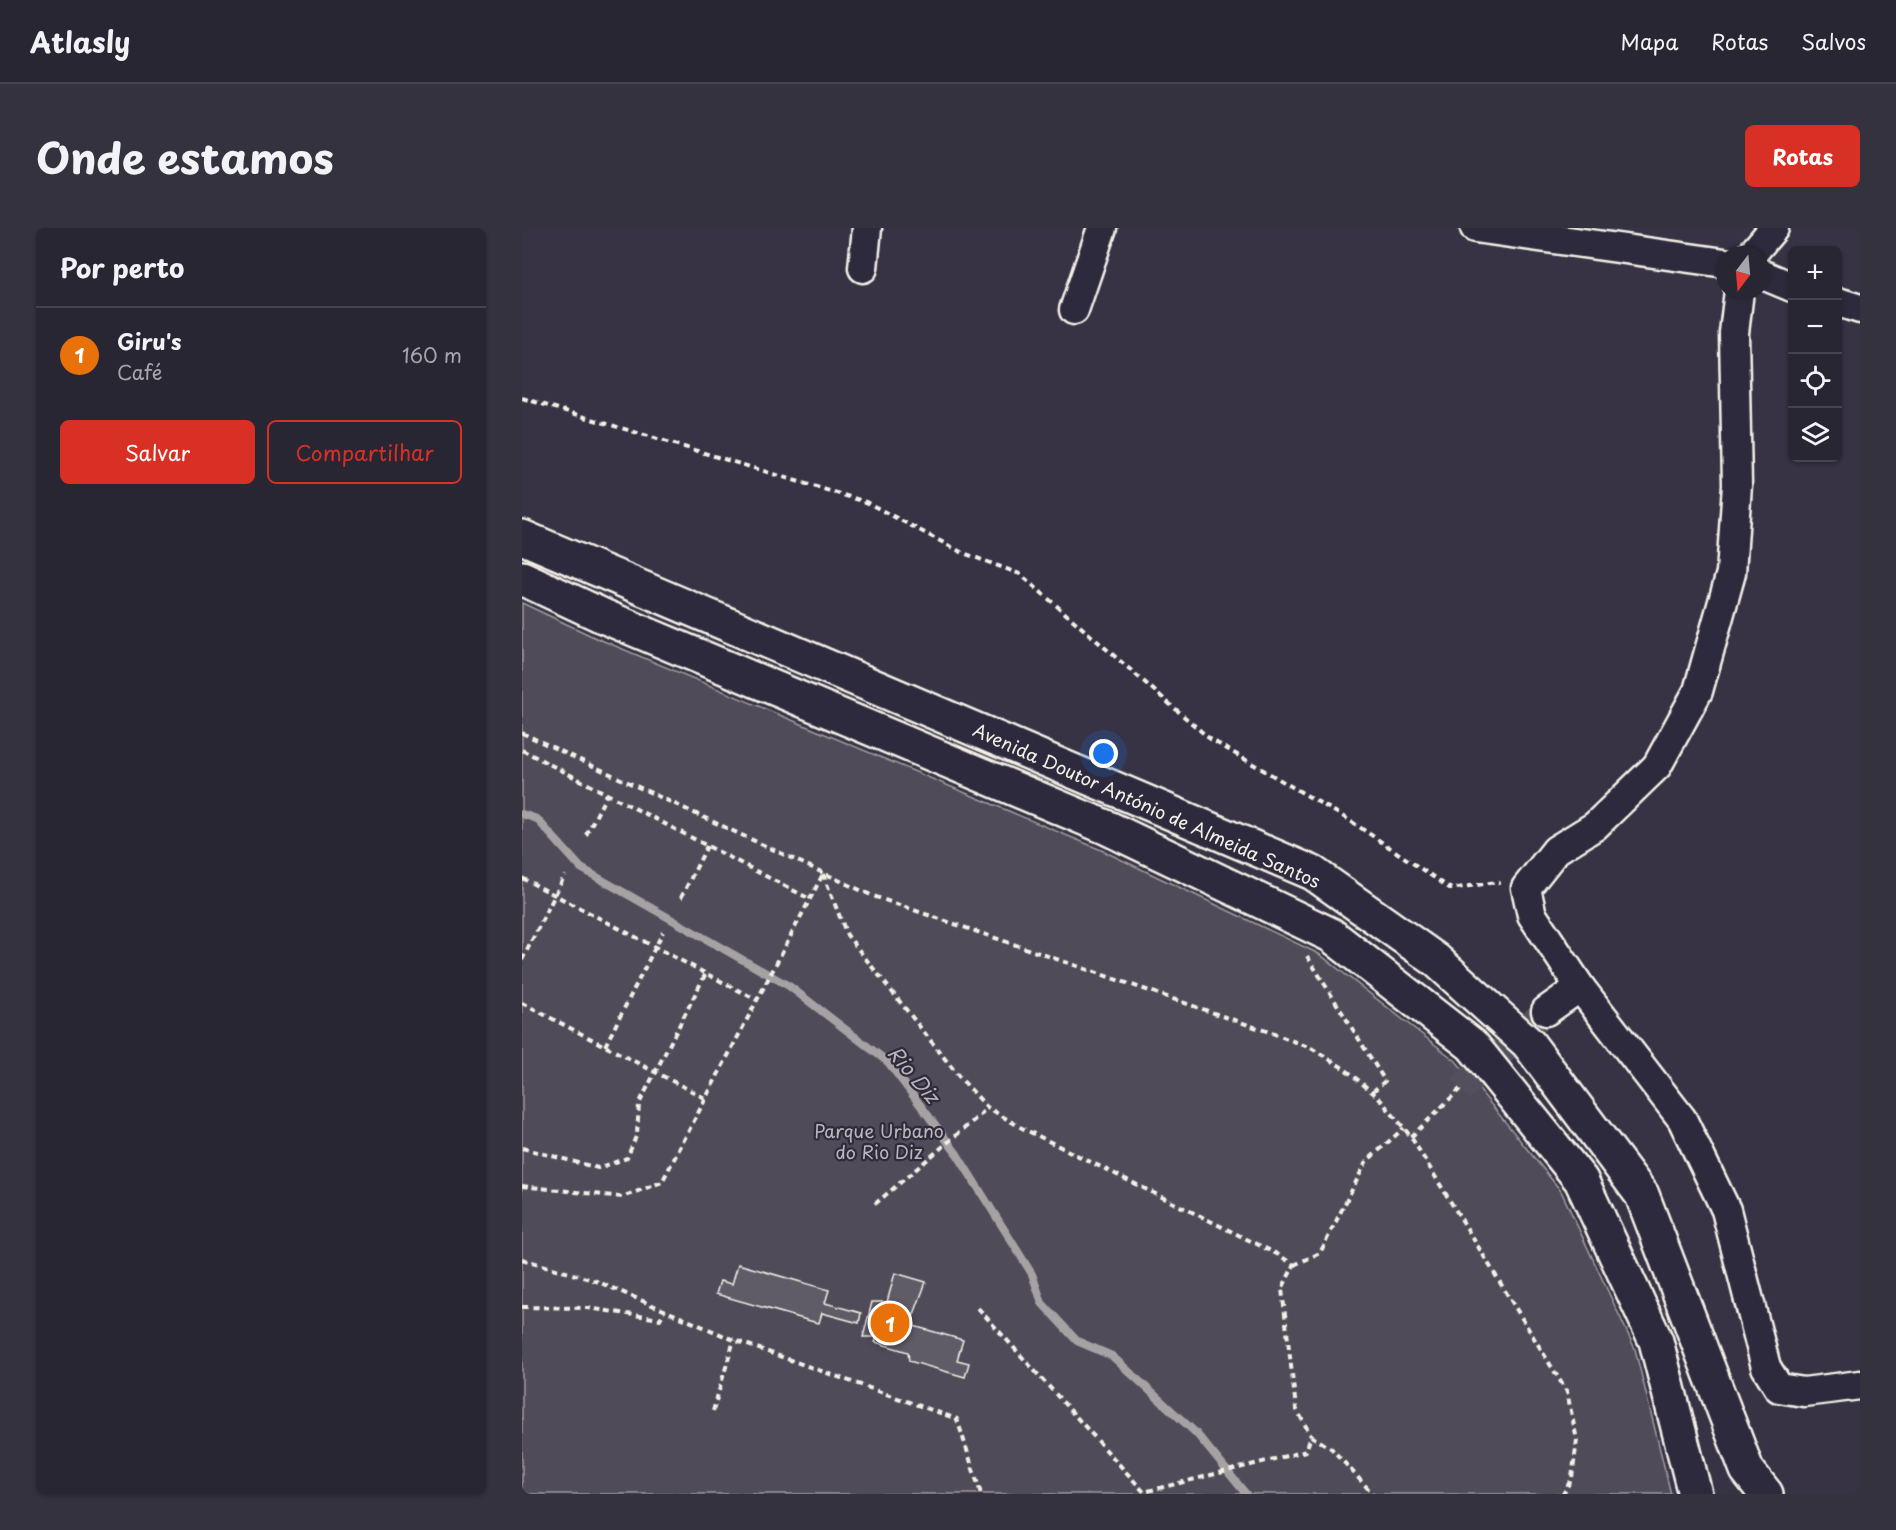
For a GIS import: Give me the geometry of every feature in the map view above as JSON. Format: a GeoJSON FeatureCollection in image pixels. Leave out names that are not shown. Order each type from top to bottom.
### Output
{"type":"FeatureCollection","features":[{"type":"Feature","properties":{"kind":"highway","name":"Avenida Doutor António de Almeida Santos"},"geometry":{"type":"LineString","coordinates":[[522,537],[1312,873],[1436,960],[1528,1043],[1642,1195],[1748,1470],[1766,1494]]}},
{"type":"Feature","properties":{"kind":"highway","name":"Avenida Doutor António de Almeida Santos"},"geometry":{"type":"LineString","coordinates":[[522,578],[603,616],[1108,828],[1331,935],[1435,1015],[1472,1045],[1581,1180],[1656,1341],[1695,1494]]}},
{"type":"Feature","properties":{"kind":"street"},"geometry":{"type":"LineString","coordinates":[[863,268],[867,228]]}},
{"type":"Feature","properties":{"kind":"street"},"geometry":{"type":"LineString","coordinates":[[1074,310],[1102,228]]}},
{"type":"Feature","properties":{"kind":"street"},"geometry":{"type":"LineString","coordinates":[[1475,228],[1716,262]]}},
{"type":"Feature","properties":{"kind":"street"},"geometry":{"type":"LineString","coordinates":[[1759,246],[1774,228]]}},
{"type":"Feature","properties":{"kind":"street"},"geometry":{"type":"LineString","coordinates":[[1770,278],[1788,285]]}},
{"type":"Feature","properties":{"kind":"street"},"geometry":{"type":"LineString","coordinates":[[1738,300],[1734,333],[1737,485],[1731,573],[1698,691],[1657,766],[1595,826],[1556,850],[1526,888],[1532,915],[1580,987],[1682,1119],[1726,1210],[1766,1367],[1779,1388],[1804,1392],[1860,1385]]}},
{"type":"Feature","properties":{"kind":"street"},"geometry":{"type":"LineString","coordinates":[[1842,303],[1860,309]]}},
{"type":"Feature","properties":{"kind":"street"},"geometry":{"type":"LineString","coordinates":[[1546,1011],[1580,987]]}},
{"type":"Feature","properties":{"kind":"path"},"geometry":{"type":"LineString","coordinates":[[522,398],[866,502],[962,552],[1020,574],[1210,739],[1349,820],[1450,889],[1496,882],[1526,888]]}},
{"type":"Feature","properties":{"kind":"path"},"geometry":{"type":"LineString","coordinates":[[522,733],[873,896],[1272,1033],[1311,1048],[1345,1068],[1378,1097],[1411,1137],[1567,1392],[1577,1440],[1572,1478],[1563,1494]]}},
{"type":"Feature","properties":{"kind":"path"},"geometry":{"type":"LineString","coordinates":[[522,750],[810,899]]}},
{"type":"Feature","properties":{"kind":"path"},"geometry":{"type":"LineString","coordinates":[[586,835],[607,794]]}},
{"type":"Feature","properties":{"kind":"path"},"geometry":{"type":"LineString","coordinates":[[681,898],[707,846]]}},
{"type":"Feature","properties":{"kind":"path"},"geometry":{"type":"LineString","coordinates":[[522,1186],[622,1197],[662,1182],[823,874]]}},
{"type":"Feature","properties":{"kind":"path"},"geometry":{"type":"LineString","coordinates":[[823,874],[847,935],[961,1079],[987,1107],[1020,1127],[1279,1255],[1294,1265]]}},
{"type":"Feature","properties":{"kind":"path"},"geometry":{"type":"LineString","coordinates":[[522,960],[566,875]]}},
{"type":"Feature","properties":{"kind":"path"},"geometry":{"type":"LineString","coordinates":[[522,878],[757,1000]]}},
{"type":"Feature","properties":{"kind":"path"},"geometry":{"type":"LineString","coordinates":[[605,1046],[663,932]]}},
{"type":"Feature","properties":{"kind":"path"},"geometry":{"type":"LineString","coordinates":[[522,1148],[598,1168],[627,1158],[637,1134],[639,1104],[705,973]]}},
{"type":"Feature","properties":{"kind":"path"},"geometry":{"type":"LineString","coordinates":[[522,1003],[705,1098]]}},
{"type":"Feature","properties":{"kind":"path"},"geometry":{"type":"LineString","coordinates":[[1411,1137],[1460,1089]]}},
{"type":"Feature","properties":{"kind":"path"},"geometry":{"type":"LineString","coordinates":[[874,1204],[987,1107]]}},
{"type":"Feature","properties":{"kind":"path"},"geometry":{"type":"LineString","coordinates":[[1373,1494],[1331,1448],[1311,1436],[1296,1408],[1282,1289],[1294,1265],[1320,1253],[1366,1162],[1404,1128]]}},
{"type":"Feature","properties":{"kind":"path"},"geometry":{"type":"LineString","coordinates":[[522,1259],[596,1281],[734,1340],[957,1419],[981,1494]]}},
{"type":"Feature","properties":{"kind":"path"},"geometry":{"type":"LineString","coordinates":[[522,1307],[588,1308],[660,1319],[665,1310]]}},
{"type":"Feature","properties":{"kind":"path"},"geometry":{"type":"LineString","coordinates":[[978,1308],[1144,1492],[1306,1451],[1311,1436]]}},
{"type":"Feature","properties":{"kind":"path"},"geometry":{"type":"LineString","coordinates":[[712,1411],[734,1340]]}},
{"type":"Feature","properties":{"kind":"green space","name":"Parque Urbano do Rio Diz"},"geometry":{"type":"Polygon","coordinates":[[[522,603],[594,637],[1099,849],[1319,954],[1456,1061],[1561,1191],[1635,1349],[1671,1494],[522,1494],[522,603]]]}},
{"type":"Feature","properties":{"kind":"building"},"geometry":{"type":"Polygon","coordinates":[[[738,1264],[829,1290],[825,1303],[861,1313],[859,1323],[822,1313],[819,1323],[814,1322],[716,1294],[720,1281],[732,1284],[738,1264]]]}},
{"type":"Feature","properties":{"kind":"building"},"geometry":{"type":"Polygon","coordinates":[[[895,1273],[926,1282],[910,1325],[963,1340],[957,1360],[969,1363],[965,1377],[909,1361],[908,1352],[875,1342],[877,1337],[863,1337],[872,1302],[887,1302],[895,1273]]]}},
{"type":"Feature","properties":{"kind":"waterway","name":"Rio Diz"},"geometry":{"type":"LineString","coordinates":[[522,814],[537,819],[581,868],[789,986],[888,1062],[957,1154],[1032,1274],[1042,1303],[1077,1341],[1112,1356],[1196,1433],[1246,1494]]}},
{"type":"Feature","properties":{"kind":"tunnel"},"geometry":{"type":"LineString","coordinates":[[1460,1089],[1546,1011]]}},
{"type":"Feature","properties":{"kind":"place","name":"Giru's"},"geometry":{"type":"Point","coordinates":[890,1323]}}]}
